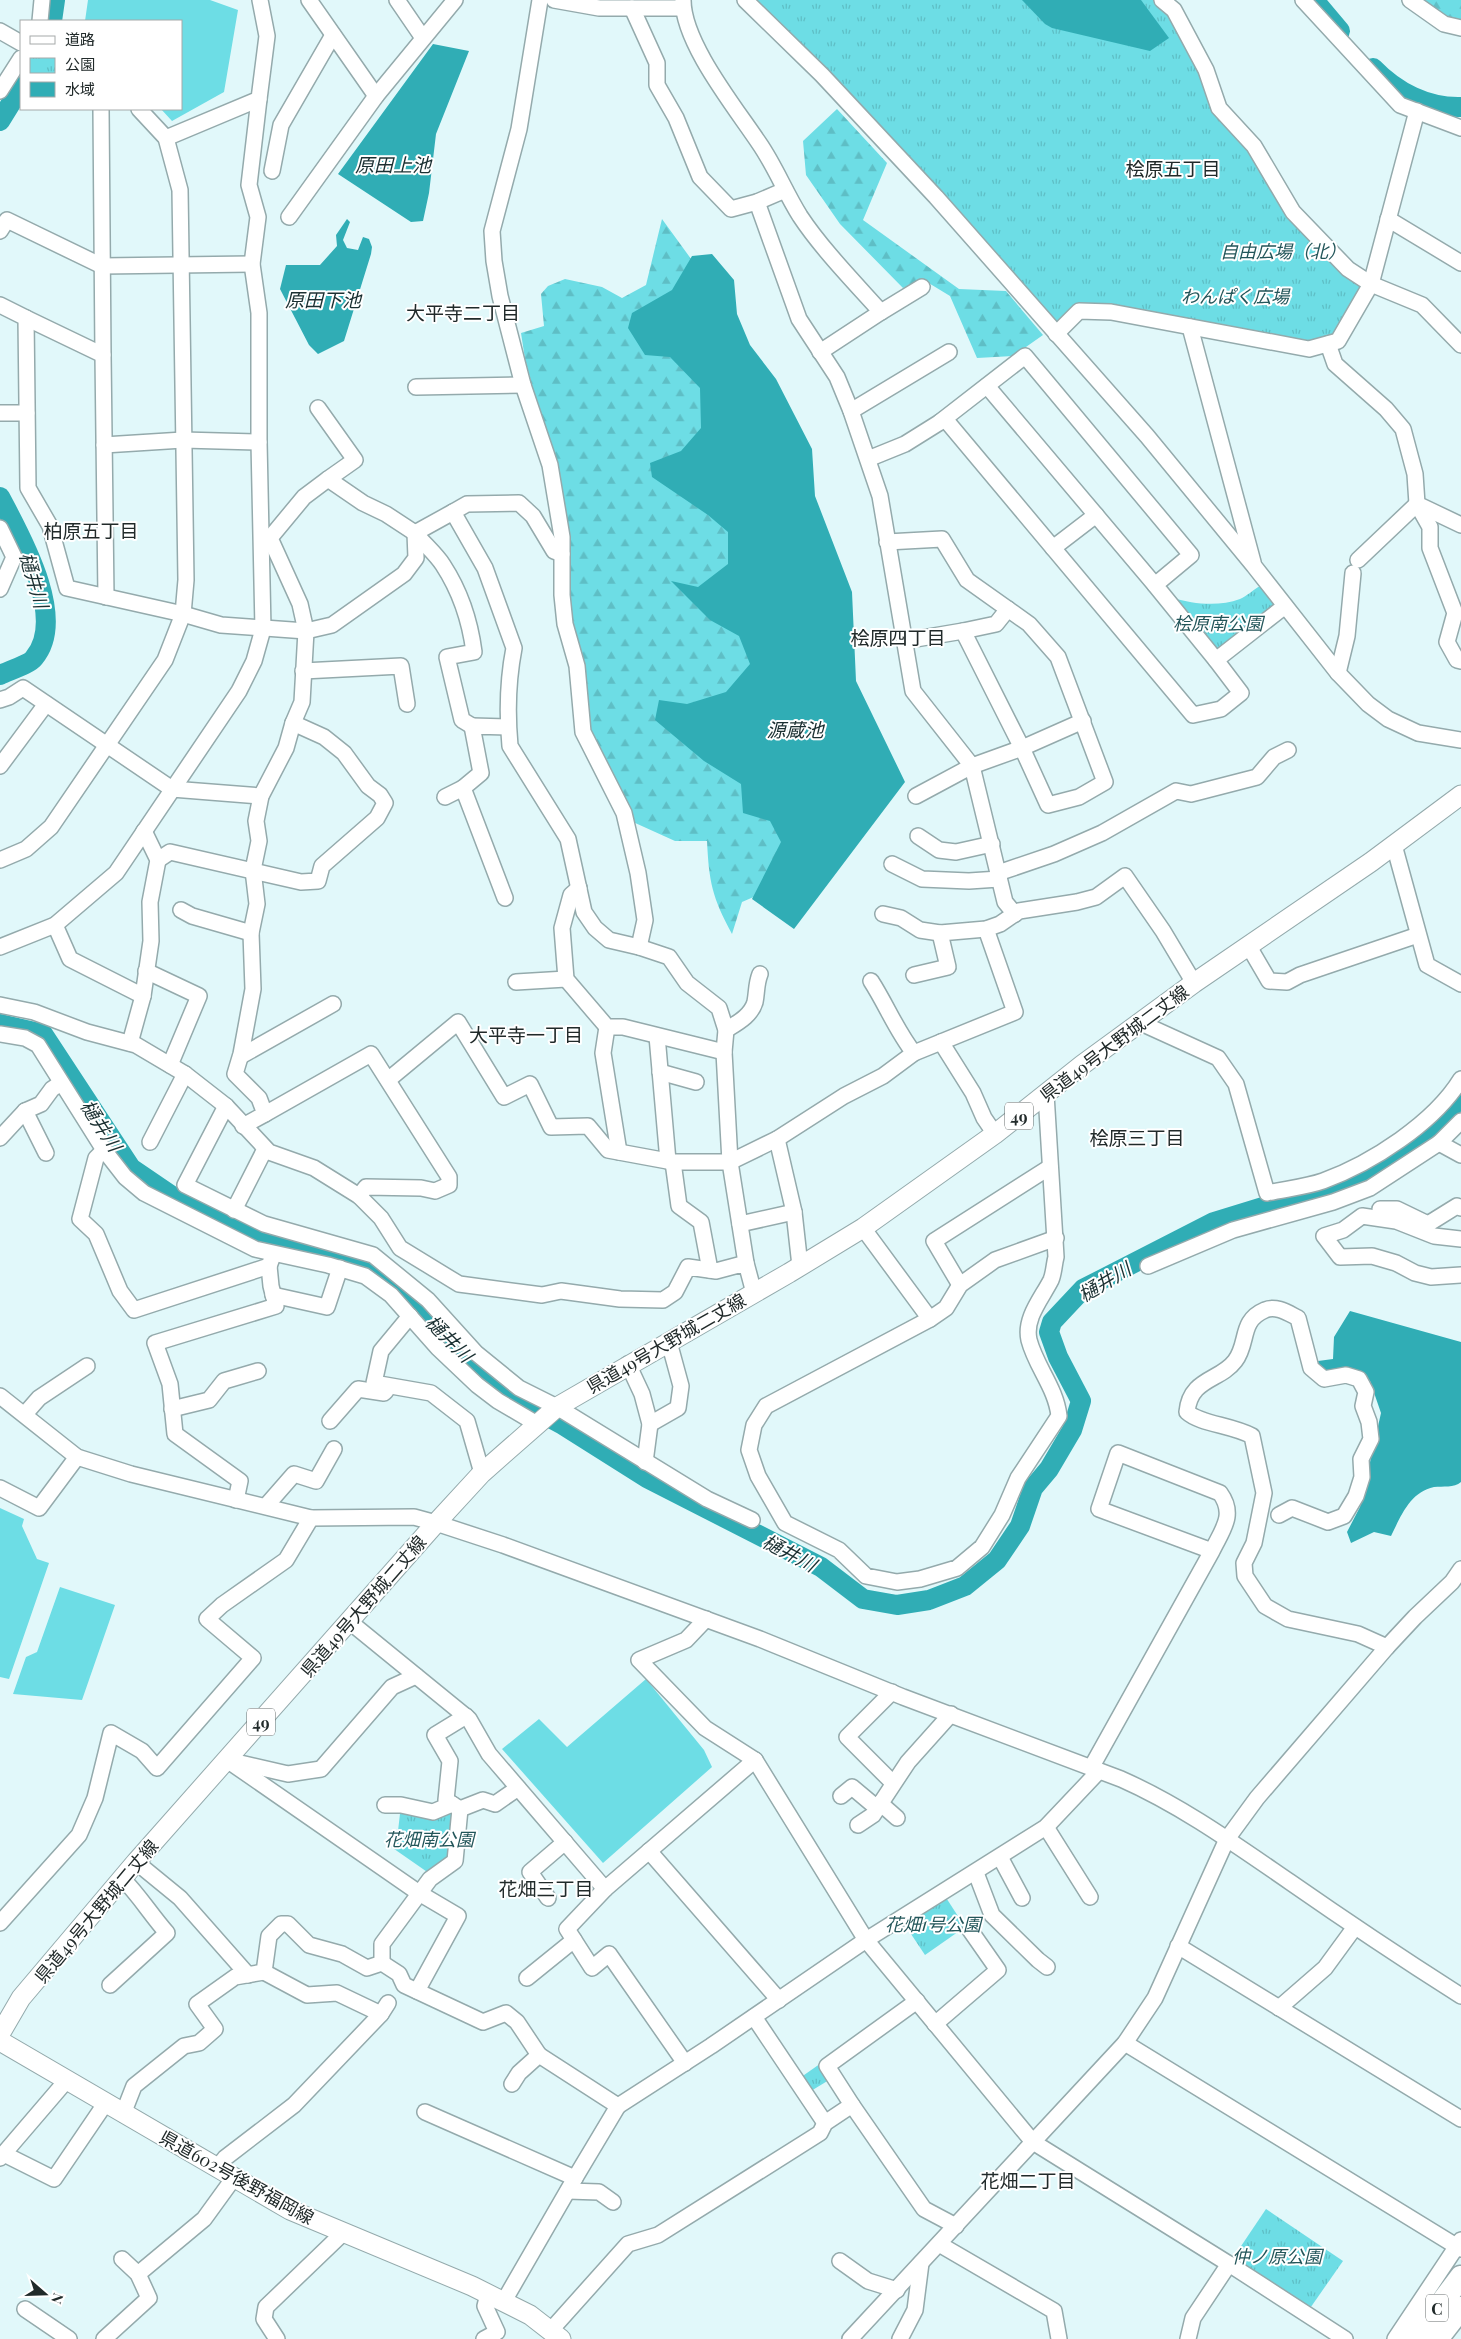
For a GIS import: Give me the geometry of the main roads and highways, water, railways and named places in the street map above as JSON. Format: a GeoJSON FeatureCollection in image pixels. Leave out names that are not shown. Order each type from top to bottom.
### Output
{"type":"FeatureCollection","features":[{"type":"Feature","properties":{"kind":"highway"},"geometry":{"type":"LineString","coordinates":[[1415,2339],[1461,2278]]}},
{"type":"Feature","properties":{"kind":"highway","name":"C"},"geometry":{"type":"LineString","coordinates":[[1437,2339],[1461,2308]]}},
{"type":"Feature","properties":{"kind":"highway"},"geometry":{"type":"LineString","coordinates":[[1447,2339],[1461,2321]]}},
{"type":"Feature","properties":{"kind":"main road","name":"県道49号大野城二丈線"},"geometry":{"type":"LineString","coordinates":[[0,2034],[21,1998],[122,1878],[436,1523],[482,1473],[557,1407],[863,1228],[995,1134],[1194,983],[1394,845],[1461,795]]}},
{"type":"Feature","properties":{"kind":"main road","name":"県道602号後野福岡線"},"geometry":{"type":"LineString","coordinates":[[0,2040],[105,2104],[290,2210],[496,2298],[530,2315],[556,2334]]}},
{"type":"Feature","properties":{"kind":"water"},"geometry":{"type":"Polygon","coordinates":[[[1022,0],[1141,0],[1169,38],[1150,51],[1052,28],[1045,24],[1022,0]]]}},
{"type":"Feature","properties":{"kind":"water","name":"原田上池"},"geometry":{"type":"Polygon","coordinates":[[[433,44],[469,51],[436,134],[429,193],[423,221],[411,222],[338,174],[433,44]]]}},
{"type":"Feature","properties":{"kind":"water","name":"原田下池"},"geometry":{"type":"Polygon","coordinates":[[[347,219],[350,222],[343,240],[347,248],[358,250],[363,237],[369,239],[372,247],[371,254],[344,341],[318,354],[309,345],[280,289],[286,265],[320,265],[337,246],[336,235],[347,219]]]}},
{"type":"Feature","properties":{"kind":"water","name":"源蔵池"},"geometry":{"type":"Polygon","coordinates":[[[712,254],[734,280],[737,314],[750,345],[776,379],[812,449],[815,496],[852,592],[856,681],[905,782],[794,929],[752,899],[781,842],[770,821],[743,813],[741,784],[704,761],[655,720],[659,700],[687,704],[726,692],[750,664],[739,636],[710,620],[671,581],[698,587],[728,564],[728,532],[708,515],[652,477],[650,463],[681,451],[701,428],[700,388],[670,357],[645,355],[628,328],[632,313],[672,290],[692,256],[712,254]]]}},
{"type":"Feature","properties":{"kind":"water"},"geometry":{"type":"Polygon","coordinates":[[[1350,1311],[1461,1342],[1461,1482],[1452,1486],[1434,1487],[1412,1499],[1391,1536],[1374,1532],[1351,1543],[1347,1532],[1360,1507],[1381,1413],[1370,1381],[1349,1368],[1320,1372],[1318,1361],[1333,1359],[1334,1337],[1350,1311]]]}},
{"type":"Feature","properties":{"kind":"waterway","name":"樋井川"},"geometry":{"type":"LineString","coordinates":[[52,20],[55,0]]}},
{"type":"Feature","properties":{"kind":"waterway"},"geometry":{"type":"LineString","coordinates":[[1314,0],[1340,31]]}},
{"type":"Feature","properties":{"kind":"waterway"},"geometry":{"type":"LineString","coordinates":[[1373,68],[1382,77],[1413,97],[1436,105],[1461,107]]}},
{"type":"Feature","properties":{"kind":"waterway","name":"樋井川"},"geometry":{"type":"LineString","coordinates":[[0,121],[20,89]]}},
{"type":"Feature","properties":{"kind":"waterway","name":"樋井川"},"geometry":{"type":"LineString","coordinates":[[0,497],[29,554],[43,600],[46,621],[43,641],[34,658],[24,665],[0,675]]}},
{"type":"Feature","properties":{"kind":"waterway","name":"樋井川"},"geometry":{"type":"LineString","coordinates":[[0,1024],[43,1034],[131,1168],[178,1200],[270,1243],[369,1266],[409,1297],[506,1394],[563,1425],[647,1478],[821,1567],[863,1599],[897,1605],[929,1600],[965,1586],[997,1560],[1020,1526],[1033,1488],[1049,1469],[1072,1430],[1081,1401],[1058,1357],[1049,1332],[1052,1322],[1083,1289],[1214,1222],[1360,1177],[1425,1135],[1461,1097]]}},
{"type":"Feature","properties":{"kind":"district","name":"桧原五丁目"},"geometry":{"type":"Point","coordinates":[1173,168]}},
{"type":"Feature","properties":{"kind":"district","name":"大平寺二丁目"},"geometry":{"type":"Point","coordinates":[463,312]}},
{"type":"Feature","properties":{"kind":"district","name":"柏原五丁目"},"geometry":{"type":"Point","coordinates":[91,530]}},
{"type":"Feature","properties":{"kind":"district","name":"桧原四丁目"},"geometry":{"type":"Point","coordinates":[898,637]}},
{"type":"Feature","properties":{"kind":"district","name":"大平寺一丁目"},"geometry":{"type":"Point","coordinates":[526,1034]}},
{"type":"Feature","properties":{"kind":"district","name":"桧原三丁目"},"geometry":{"type":"Point","coordinates":[1137,1137]}},
{"type":"Feature","properties":{"kind":"district","name":"花畑三丁目"},"geometry":{"type":"Point","coordinates":[546,1888]}},
{"type":"Feature","properties":{"kind":"district","name":"花畑二丁目"},"geometry":{"type":"Point","coordinates":[1028,2180]}},
{"type":"Feature","properties":{"kind":"park label","name":"自由広場（北）"},"geometry":{"type":"Point","coordinates":[1283,251]}},
{"type":"Feature","properties":{"kind":"park label","name":"わんぱく広場"},"geometry":{"type":"Point","coordinates":[1235,296]}},
{"type":"Feature","properties":{"kind":"park label","name":"桧原南公園"},"geometry":{"type":"Point","coordinates":[1218,623]}},
{"type":"Feature","properties":{"kind":"park label","name":"花畑南公園"},"geometry":{"type":"Point","coordinates":[429,1839]}},
{"type":"Feature","properties":{"kind":"park label","name":"花畑1号公園"},"geometry":{"type":"Point","coordinates":[933,1924]}},
{"type":"Feature","properties":{"kind":"park label","name":"仲ノ原公園"},"geometry":{"type":"Point","coordinates":[1277,2256]}}]}
